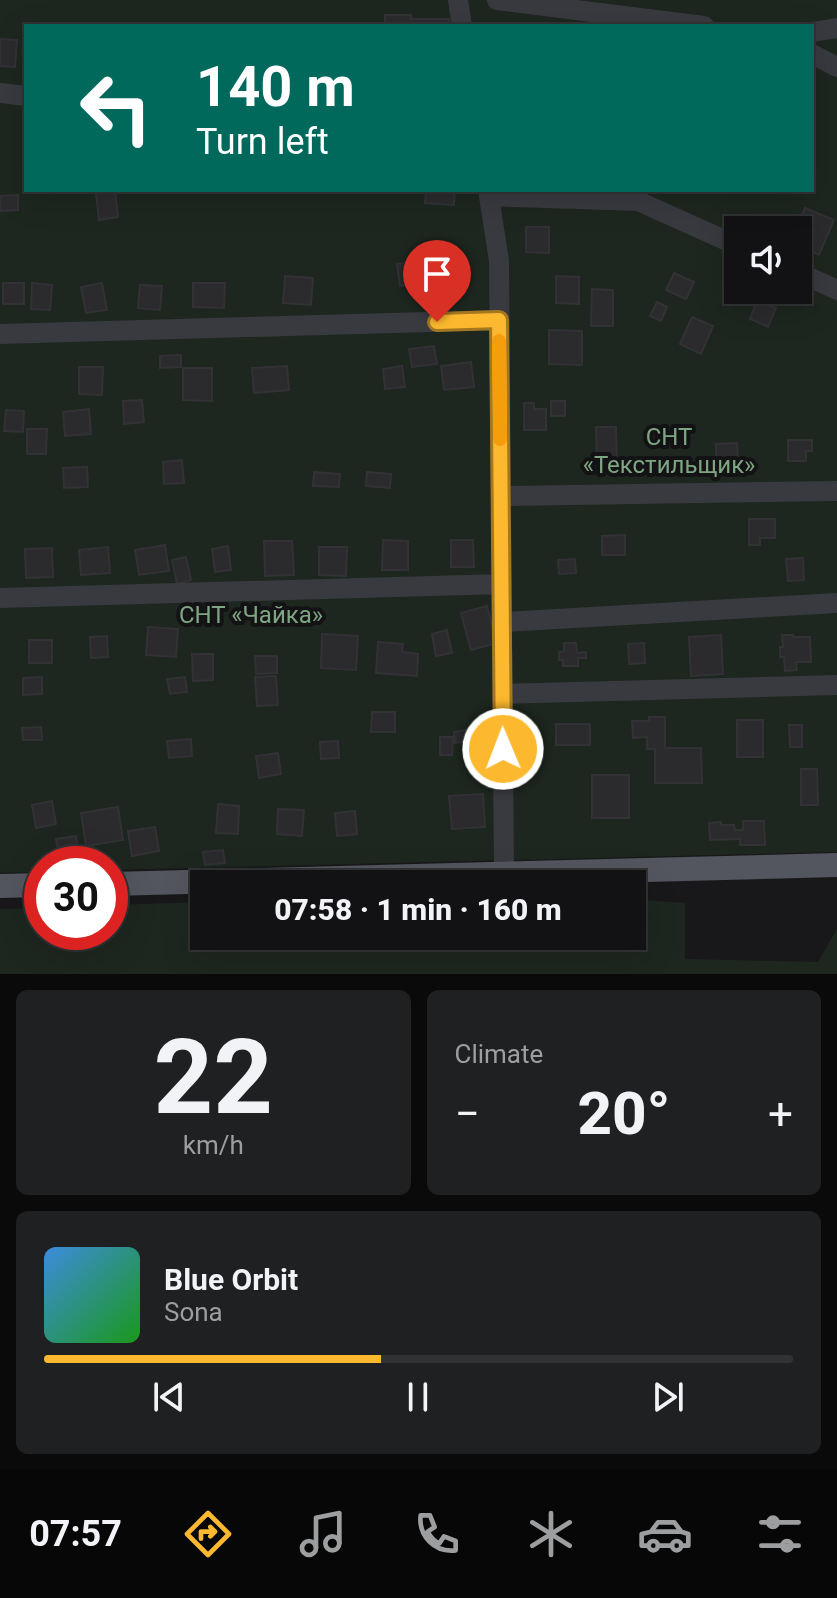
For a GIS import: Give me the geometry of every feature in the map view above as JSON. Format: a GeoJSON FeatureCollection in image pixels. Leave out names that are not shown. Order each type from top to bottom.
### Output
{"type":"FeatureCollection","features":[{"type":"Feature","properties":{"kind":"main road"},"geometry":{"type":"LineString","coordinates":[[646,870],[837,865]]}},
{"type":"Feature","properties":{"kind":"main road"},"geometry":{"type":"LineString","coordinates":[[128,884],[190,882]]}},
{"type":"Feature","properties":{"kind":"main road"},"geometry":{"type":"LineString","coordinates":[[0,886],[24,885]]}},
{"type":"Feature","properties":{"kind":"street"},"geometry":{"type":"LineString","coordinates":[[458,0],[462,24]]}},
{"type":"Feature","properties":{"kind":"street"},"geometry":{"type":"LineString","coordinates":[[497,0],[688,24]]}},
{"type":"Feature","properties":{"kind":"street"},"geometry":{"type":"LineString","coordinates":[[814,32],[837,28]]}},
{"type":"Feature","properties":{"kind":"street"},"geometry":{"type":"LineString","coordinates":[[814,55],[837,67]]}},
{"type":"Feature","properties":{"kind":"street"},"geometry":{"type":"LineString","coordinates":[[0,93],[24,96]]}},
{"type":"Feature","properties":{"kind":"street"},"geometry":{"type":"LineString","coordinates":[[504,870],[499,261],[488,193],[638,201],[724,240]]}},
{"type":"Feature","properties":{"kind":"street"},"geometry":{"type":"LineString","coordinates":[[812,278],[837,290]]}},
{"type":"Feature","properties":{"kind":"street"},"geometry":{"type":"LineString","coordinates":[[0,334],[499,320]]}},
{"type":"Feature","properties":{"kind":"street"},"geometry":{"type":"LineString","coordinates":[[501,496],[837,491]]}},
{"type":"Feature","properties":{"kind":"street"},"geometry":{"type":"LineString","coordinates":[[0,598],[502,584]]}},
{"type":"Feature","properties":{"kind":"street"},"geometry":{"type":"LineString","coordinates":[[502,622],[837,603]]}},
{"type":"Feature","properties":{"kind":"street"},"geometry":{"type":"LineString","coordinates":[[502,694],[837,685]]}},
{"type":"Feature","properties":{"kind":"green space","name":"СНТ «Чайка»"},"geometry":{"type":"Polygon","coordinates":[[[0,0],[837,0],[837,852],[128,870],[128,846],[24,846],[24,872],[0,873],[0,0]]]}},
{"type":"Feature","properties":{"kind":"green space"},"geometry":{"type":"Polygon","coordinates":[[[646,900],[685,903],[685,959],[818,962],[837,929],[837,974],[0,974],[0,909],[24,908],[24,950],[128,950],[128,904],[190,902],[190,950],[646,950],[646,900]]]}},
{"type":"Feature","properties":{"kind":"building"},"geometry":{"type":"Polygon","coordinates":[[[385,15],[411,15],[411,19],[449,19],[450,24],[385,24],[385,15]]]}},
{"type":"Feature","properties":{"kind":"building"},"geometry":{"type":"Polygon","coordinates":[[[0,39],[17,40],[15,67],[0,66],[0,39]]]}},
{"type":"Feature","properties":{"kind":"building"},"geometry":{"type":"Polygon","coordinates":[[[115,192],[118,217],[99,220],[96,193],[115,192]]]}},
{"type":"Feature","properties":{"kind":"building"},"geometry":{"type":"Polygon","coordinates":[[[426,192],[455,192],[454,205],[425,203],[426,192]]]}},
{"type":"Feature","properties":{"kind":"building"},"geometry":{"type":"Polygon","coordinates":[[[18,195],[18,210],[0,211],[0,196],[18,195]]]}},
{"type":"Feature","properties":{"kind":"building"},"geometry":{"type":"Polygon","coordinates":[[[805,208],[834,220],[819,255],[812,252],[812,216],[802,216],[805,208]]]}},
{"type":"Feature","properties":{"kind":"building"},"geometry":{"type":"Polygon","coordinates":[[[526,227],[549,227],[549,253],[526,252],[526,227]]]}},
{"type":"Feature","properties":{"kind":"building"},"geometry":{"type":"Polygon","coordinates":[[[415,262],[418,284],[400,286],[397,264],[415,262]]]}},
{"type":"Feature","properties":{"kind":"building"},"geometry":{"type":"Polygon","coordinates":[[[674,273],[694,282],[686,299],[666,290],[674,273]]]}},
{"type":"Feature","properties":{"kind":"building"},"geometry":{"type":"Polygon","coordinates":[[[285,276],[313,278],[311,305],[283,303],[285,276]]]}},
{"type":"Feature","properties":{"kind":"building"},"geometry":{"type":"Polygon","coordinates":[[[556,276],[579,277],[579,304],[556,303],[556,276]]]}},
{"type":"Feature","properties":{"kind":"building"},"geometry":{"type":"Polygon","coordinates":[[[3,283],[24,283],[24,304],[3,304],[3,283]]]}},
{"type":"Feature","properties":{"kind":"building"},"geometry":{"type":"Polygon","coordinates":[[[32,283],[52,285],[50,310],[31,309],[32,283]]]}},
{"type":"Feature","properties":{"kind":"building"},"geometry":{"type":"Polygon","coordinates":[[[102,283],[107,310],[86,313],[81,287],[102,283]]]}},
{"type":"Feature","properties":{"kind":"building"},"geometry":{"type":"Polygon","coordinates":[[[193,283],[225,283],[224,308],[193,307],[193,283]]]}},
{"type":"Feature","properties":{"kind":"building"},"geometry":{"type":"Polygon","coordinates":[[[140,285],[162,286],[160,310],[138,308],[140,285]]]}},
{"type":"Feature","properties":{"kind":"building"},"geometry":{"type":"Polygon","coordinates":[[[592,289],[613,290],[613,326],[591,326],[592,289]]]}},
{"type":"Feature","properties":{"kind":"building"},"geometry":{"type":"Polygon","coordinates":[[[657,302],[667,307],[661,321],[650,316],[657,302]]]}},
{"type":"Feature","properties":{"kind":"building"},"geometry":{"type":"Polygon","coordinates":[[[756,304],[776,308],[768,327],[750,319],[756,304]]]}},
{"type":"Feature","properties":{"kind":"building"},"geometry":{"type":"Polygon","coordinates":[[[692,317],[713,326],[701,354],[680,344],[692,317]]]}},
{"type":"Feature","properties":{"kind":"building"},"geometry":{"type":"Polygon","coordinates":[[[549,330],[582,331],[582,365],[549,364],[549,330]]]}},
{"type":"Feature","properties":{"kind":"building"},"geometry":{"type":"Polygon","coordinates":[[[434,346],[437,364],[412,367],[409,349],[434,346]]]}},
{"type":"Feature","properties":{"kind":"building"},"geometry":{"type":"Polygon","coordinates":[[[181,355],[181,367],[160,368],[160,356],[181,355]]]}},
{"type":"Feature","properties":{"kind":"building"},"geometry":{"type":"Polygon","coordinates":[[[471,362],[474,387],[444,390],[441,366],[471,362]]]}},
{"type":"Feature","properties":{"kind":"building"},"geometry":{"type":"Polygon","coordinates":[[[287,366],[289,390],[254,393],[252,368],[287,366]]]}},
{"type":"Feature","properties":{"kind":"building"},"geometry":{"type":"Polygon","coordinates":[[[402,366],[405,387],[385,389],[383,369],[402,366]]]}},
{"type":"Feature","properties":{"kind":"building"},"geometry":{"type":"Polygon","coordinates":[[[79,367],[103,367],[102,395],[79,394],[79,367]]]}},
{"type":"Feature","properties":{"kind":"building"},"geometry":{"type":"Polygon","coordinates":[[[183,368],[212,368],[212,401],[183,400],[183,368]]]}},
{"type":"Feature","properties":{"kind":"building"},"geometry":{"type":"Polygon","coordinates":[[[142,400],[144,422],[124,424],[123,401],[142,400]]]}},
{"type":"Feature","properties":{"kind":"building"},"geometry":{"type":"Polygon","coordinates":[[[551,401],[565,401],[565,416],[551,416],[551,401]]]}},
{"type":"Feature","properties":{"kind":"building"},"geometry":{"type":"Polygon","coordinates":[[[524,403],[534,403],[534,409],[546,409],[546,430],[524,430],[524,403]]]}},
{"type":"Feature","properties":{"kind":"building"},"geometry":{"type":"Polygon","coordinates":[[[89,409],[91,434],[65,436],[63,412],[89,409]]]}},
{"type":"Feature","properties":{"kind":"building"},"geometry":{"type":"Polygon","coordinates":[[[6,410],[24,411],[23,432],[4,431],[6,410]]]}},
{"type":"Feature","properties":{"kind":"building"},"geometry":{"type":"Polygon","coordinates":[[[596,427],[616,427],[617,467],[597,468],[596,427]]]}},
{"type":"Feature","properties":{"kind":"building"},"geometry":{"type":"Polygon","coordinates":[[[27,429],[47,429],[46,454],[27,454],[27,429]]]}},
{"type":"Feature","properties":{"kind":"building"},"geometry":{"type":"Polygon","coordinates":[[[788,440],[812,440],[812,451],[806,451],[806,461],[788,461],[788,440]]]}},
{"type":"Feature","properties":{"kind":"building"},"geometry":{"type":"Polygon","coordinates":[[[737,443],[738,465],[716,466],[716,444],[737,443]]]}},
{"type":"Feature","properties":{"kind":"building"},"geometry":{"type":"Polygon","coordinates":[[[182,460],[184,483],[164,484],[163,462],[182,460]]]}},
{"type":"Feature","properties":{"kind":"building"},"geometry":{"type":"Polygon","coordinates":[[[87,467],[88,487],[64,488],[63,468],[87,467]]]}},
{"type":"Feature","properties":{"kind":"building"},"geometry":{"type":"Polygon","coordinates":[[[314,472],[340,474],[339,487],[313,486],[314,472]]]}},
{"type":"Feature","properties":{"kind":"building"},"geometry":{"type":"Polygon","coordinates":[[[367,472],[391,474],[390,488],[366,486],[367,472]]]}},
{"type":"Feature","properties":{"kind":"building"},"geometry":{"type":"Polygon","coordinates":[[[749,519],[775,519],[775,538],[760,538],[760,545],[749,545],[749,519]]]}},
{"type":"Feature","properties":{"kind":"building"},"geometry":{"type":"Polygon","coordinates":[[[625,535],[625,555],[602,555],[602,536],[625,535]]]}},
{"type":"Feature","properties":{"kind":"building"},"geometry":{"type":"Polygon","coordinates":[[[383,540],[408,541],[408,570],[382,570],[383,540]]]}},
{"type":"Feature","properties":{"kind":"building"},"geometry":{"type":"Polygon","coordinates":[[[451,540],[473,540],[474,567],[451,567],[451,540]]]}},
{"type":"Feature","properties":{"kind":"building"},"geometry":{"type":"Polygon","coordinates":[[[264,541],[292,541],[294,575],[265,576],[264,541]]]}},
{"type":"Feature","properties":{"kind":"building"},"geometry":{"type":"Polygon","coordinates":[[[165,545],[169,571],[139,575],[135,550],[165,545]]]}},
{"type":"Feature","properties":{"kind":"building"},"geometry":{"type":"Polygon","coordinates":[[[228,546],[231,570],[215,572],[212,549],[228,546]]]}},
{"type":"Feature","properties":{"kind":"building"},"geometry":{"type":"Polygon","coordinates":[[[108,547],[110,573],[81,575],[79,550],[108,547]]]}},
{"type":"Feature","properties":{"kind":"building"},"geometry":{"type":"Polygon","coordinates":[[[319,547],[347,547],[346,576],[319,575],[319,547]]]}},
{"type":"Feature","properties":{"kind":"building"},"geometry":{"type":"Polygon","coordinates":[[[52,548],[53,577],[26,578],[25,549],[52,548]]]}},
{"type":"Feature","properties":{"kind":"building"},"geometry":{"type":"Polygon","coordinates":[[[186,557],[191,580],[177,584],[172,560],[186,557]]]}},
{"type":"Feature","properties":{"kind":"building"},"geometry":{"type":"Polygon","coordinates":[[[803,558],[804,580],[788,581],[786,559],[803,558]]]}},
{"type":"Feature","properties":{"kind":"building"},"geometry":{"type":"Polygon","coordinates":[[[575,559],[576,573],[559,574],[558,560],[575,559]]]}},
{"type":"Feature","properties":{"kind":"building"},"geometry":{"type":"Polygon","coordinates":[[[487,606],[497,643],[471,650],[461,613],[487,606]]]}},
{"type":"Feature","properties":{"kind":"building"},"geometry":{"type":"Polygon","coordinates":[[[148,627],[178,629],[176,657],[146,655],[148,627]]]}},
{"type":"Feature","properties":{"kind":"building"},"geometry":{"type":"Polygon","coordinates":[[[447,630],[452,653],[436,656],[432,634],[447,630]]]}},
{"type":"Feature","properties":{"kind":"building"},"geometry":{"type":"Polygon","coordinates":[[[322,634],[358,636],[356,670],[321,668],[322,634]]]}},
{"type":"Feature","properties":{"kind":"building"},"geometry":{"type":"Polygon","coordinates":[[[721,635],[723,674],[691,676],[689,637],[721,635]]]}},
{"type":"Feature","properties":{"kind":"building"},"geometry":{"type":"Polygon","coordinates":[[[782,635],[810,637],[811,662],[796,662],[797,670],[785,671],[784,657],[780,657],[782,635]]]}},
{"type":"Feature","properties":{"kind":"building"},"geometry":{"type":"Polygon","coordinates":[[[107,636],[108,657],[91,658],[90,637],[107,636]]]}},
{"type":"Feature","properties":{"kind":"building"},"geometry":{"type":"Polygon","coordinates":[[[29,640],[52,640],[52,663],[29,663],[29,640]]]}},
{"type":"Feature","properties":{"kind":"building"},"geometry":{"type":"Polygon","coordinates":[[[378,642],[403,644],[402,652],[418,654],[417,676],[376,673],[378,642]]]}},
{"type":"Feature","properties":{"kind":"building"},"geometry":{"type":"Polygon","coordinates":[[[564,643],[576,643],[577,653],[586,652],[586,658],[578,658],[578,666],[563,666],[563,660],[559,660],[564,643]]]}},
{"type":"Feature","properties":{"kind":"building"},"geometry":{"type":"Polygon","coordinates":[[[644,643],[645,663],[629,664],[628,644],[644,643]]]}},
{"type":"Feature","properties":{"kind":"building"},"geometry":{"type":"Polygon","coordinates":[[[192,654],[213,654],[213,680],[193,681],[192,654]]]}},
{"type":"Feature","properties":{"kind":"building"},"geometry":{"type":"Polygon","coordinates":[[[255,656],[277,656],[277,673],[256,674],[255,656]]]}},
{"type":"Feature","properties":{"kind":"building"},"geometry":{"type":"Polygon","coordinates":[[[276,676],[278,705],[257,706],[255,677],[276,676]]]}},
{"type":"Feature","properties":{"kind":"building"},"geometry":{"type":"Polygon","coordinates":[[[42,677],[42,694],[23,695],[23,678],[42,677]]]}},
{"type":"Feature","properties":{"kind":"building"},"geometry":{"type":"Polygon","coordinates":[[[185,677],[187,692],[170,694],[167,679],[185,677]]]}},
{"type":"Feature","properties":{"kind":"building"},"geometry":{"type":"Polygon","coordinates":[[[372,712],[395,712],[395,732],[371,732],[372,712]]]}},
{"type":"Feature","properties":{"kind":"building"},"geometry":{"type":"Polygon","coordinates":[[[649,717],[665,717],[665,748],[701,748],[702,783],[655,783],[655,749],[647,749],[647,737],[633,738],[632,721],[649,721],[649,717]]]}},
{"type":"Feature","properties":{"kind":"building"},"geometry":{"type":"Polygon","coordinates":[[[737,720],[763,720],[763,757],[737,757],[737,720]]]}},
{"type":"Feature","properties":{"kind":"building"},"geometry":{"type":"Polygon","coordinates":[[[556,724],[590,724],[590,745],[556,745],[556,724]]]}},
{"type":"Feature","properties":{"kind":"building"},"geometry":{"type":"Polygon","coordinates":[[[789,725],[802,725],[802,747],[790,747],[789,725]]]}},
{"type":"Feature","properties":{"kind":"building"},"geometry":{"type":"Polygon","coordinates":[[[41,727],[42,740],[23,740],[22,728],[41,727]]]}},
{"type":"Feature","properties":{"kind":"building"},"geometry":{"type":"Polygon","coordinates":[[[479,728],[481,739],[455,743],[454,732],[479,728]]]}},
{"type":"Feature","properties":{"kind":"building"},"geometry":{"type":"Polygon","coordinates":[[[440,737],[453,737],[452,755],[440,755],[440,737]]]}},
{"type":"Feature","properties":{"kind":"building"},"geometry":{"type":"Polygon","coordinates":[[[191,739],[192,756],[169,758],[167,741],[191,739]]]}},
{"type":"Feature","properties":{"kind":"building"},"geometry":{"type":"Polygon","coordinates":[[[338,741],[339,758],[321,759],[320,742],[338,741]]]}},
{"type":"Feature","properties":{"kind":"building"},"geometry":{"type":"Polygon","coordinates":[[[278,753],[281,774],[259,778],[256,756],[278,753]]]}},
{"type":"Feature","properties":{"kind":"building"},"geometry":{"type":"Polygon","coordinates":[[[801,769],[817,769],[818,805],[801,805],[801,769]]]}},
{"type":"Feature","properties":{"kind":"building"},"geometry":{"type":"Polygon","coordinates":[[[592,775],[629,775],[629,818],[592,818],[592,775]]]}},
{"type":"Feature","properties":{"kind":"building"},"geometry":{"type":"Polygon","coordinates":[[[483,794],[485,827],[452,829],[449,796],[483,794]]]}},
{"type":"Feature","properties":{"kind":"building"},"geometry":{"type":"Polygon","coordinates":[[[52,801],[56,824],[36,828],[32,805],[52,801]]]}},
{"type":"Feature","properties":{"kind":"building"},"geometry":{"type":"Polygon","coordinates":[[[218,804],[239,806],[238,834],[216,833],[218,804]]]}},
{"type":"Feature","properties":{"kind":"building"},"geometry":{"type":"Polygon","coordinates":[[[118,807],[123,840],[86,846],[81,813],[118,807]]]}},
{"type":"Feature","properties":{"kind":"building"},"geometry":{"type":"Polygon","coordinates":[[[278,809],[304,810],[302,836],[277,834],[278,809]]]}},
{"type":"Feature","properties":{"kind":"building"},"geometry":{"type":"Polygon","coordinates":[[[355,811],[357,834],[337,836],[335,813],[355,811]]]}},
{"type":"Feature","properties":{"kind":"building"},"geometry":{"type":"Polygon","coordinates":[[[743,821],[764,821],[765,845],[740,845],[740,839],[710,840],[709,823],[721,822],[721,825],[734,825],[735,830],[743,830],[743,821]]]}},
{"type":"Feature","properties":{"kind":"building"},"geometry":{"type":"Polygon","coordinates":[[[155,827],[159,851],[132,856],[128,831],[155,827]]]}},
{"type":"Feature","properties":{"kind":"building"},"geometry":{"type":"Polygon","coordinates":[[[76,836],[77,846],[57,846],[56,839],[76,836]]]}},
{"type":"Feature","properties":{"kind":"building"},"geometry":{"type":"Polygon","coordinates":[[[223,850],[225,863],[205,865],[203,852],[223,850]]]}},
{"type":"Feature","properties":{"kind":"slow traffic"},"geometry":{"type":"LineString","coordinates":[[499,341],[500,439]]}},
{"type":"Feature","properties":{"kind":"route"},"geometry":{"type":"LineString","coordinates":[[437,322],[499,320],[503,749]]}},
{"type":"Feature","properties":{"kind":"park label","name":"СНТ «Текстильщик»"},"geometry":{"type":"Point","coordinates":[669,451]}}]}
